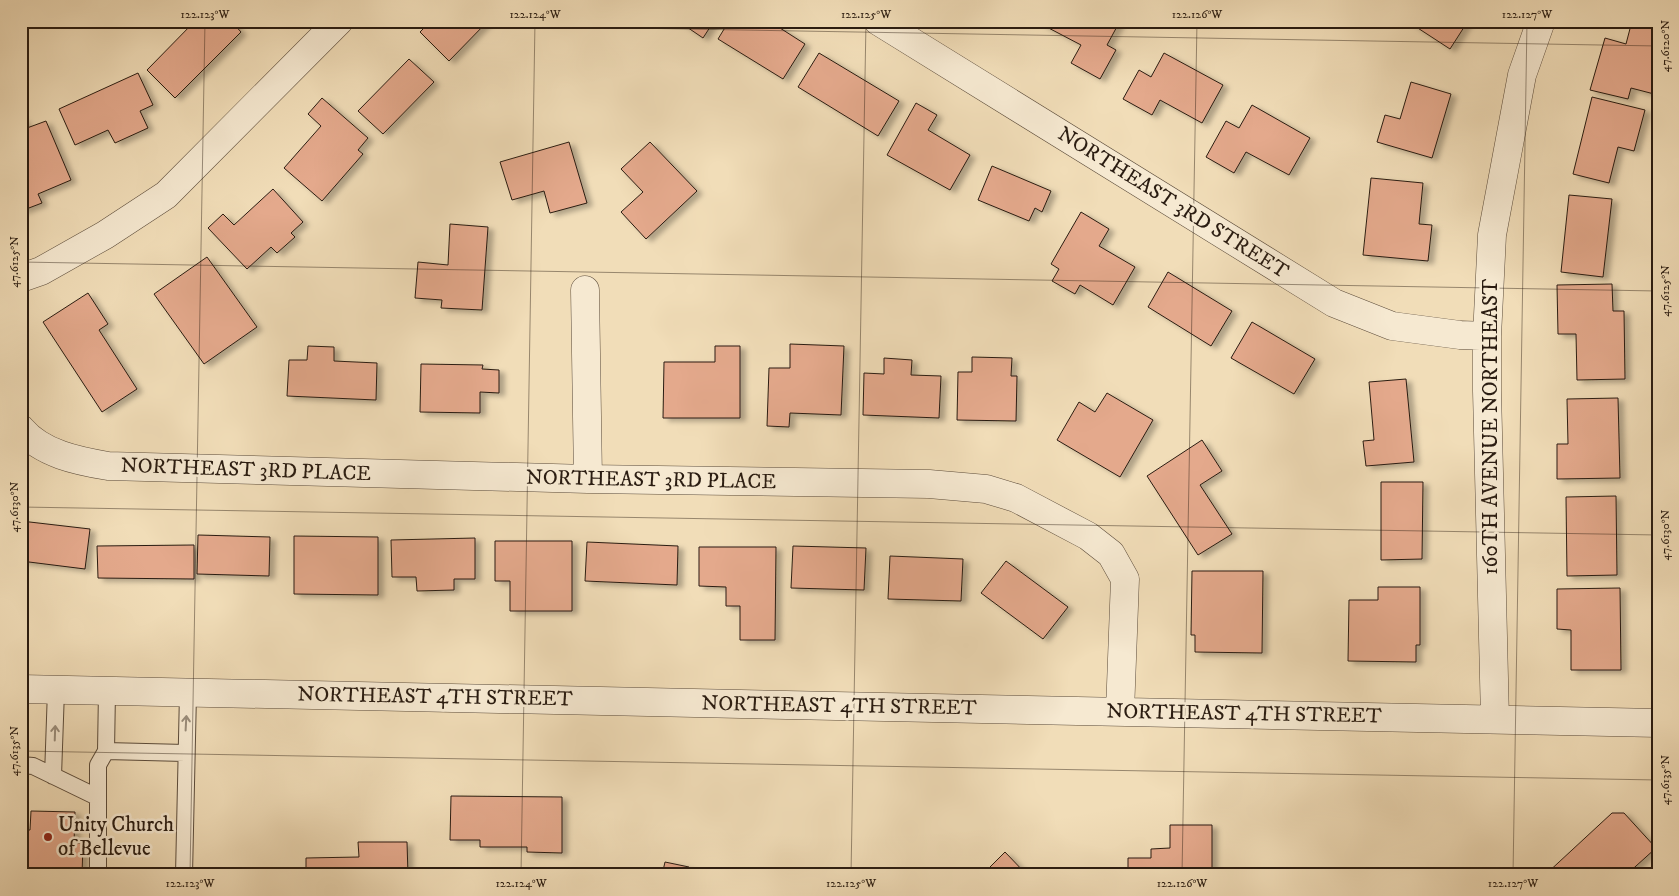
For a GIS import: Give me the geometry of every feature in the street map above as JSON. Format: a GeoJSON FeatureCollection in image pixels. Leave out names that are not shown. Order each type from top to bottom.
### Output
{"type":"FeatureCollection","features":[{"type":"Feature","properties":{"kind":"street"},"geometry":{"type":"LineString","coordinates":[[21,278],[49,267],[104,235],[166,195],[339,21]]}},
{"type":"Feature","properties":{"kind":"street","name":"NORTHEAST 3RD STREET"},"geometry":{"type":"LineString","coordinates":[[878,21],[1334,303],[1392,326],[1460,335],[1487,336]]}},
{"type":"Feature","properties":{"kind":"street","name":"160TH AVENUE NORTHEAST"},"geometry":{"type":"LineString","coordinates":[[1495,719],[1487,336],[1492,235],[1522,75],[1541,21]]}},
{"type":"Feature","properties":{"kind":"street"},"geometry":{"type":"LineString","coordinates":[[585,290],[588,479]]}},
{"type":"Feature","properties":{"kind":"street","name":"NORTHEAST 3RD PLACE"},"geometry":{"type":"LineString","coordinates":[[21,428],[44,446],[70,460],[108,466],[588,479],[930,484],[986,489],[1016,498],[1088,536],[1111,554],[1125,579],[1120,712]]}},
{"type":"Feature","properties":{"kind":"street","name":"NORTHEAST 4TH STREET"},"geometry":{"type":"LineString","coordinates":[[21,689],[337,694],[1658,723]]}},
{"type":"Feature","properties":{"kind":"lane"},"geometry":{"type":"LineString","coordinates":[[53,776],[56,690]]}},
{"type":"Feature","properties":{"kind":"lane"},"geometry":{"type":"LineString","coordinates":[[98,875],[98,765],[106,751],[107,691]]}},
{"type":"Feature","properties":{"kind":"lane"},"geometry":{"type":"LineString","coordinates":[[184,875],[185,752],[188,693]]}},
{"type":"Feature","properties":{"kind":"lane"},"geometry":{"type":"LineString","coordinates":[[106,751],[185,752]]}},
{"type":"Feature","properties":{"kind":"lane"},"geometry":{"type":"LineString","coordinates":[[21,765],[33,766],[97,797]]}},
{"type":"Feature","properties":{"kind":"building"},"geometry":{"type":"Polygon","coordinates":[[[195,21],[231,21],[241,32],[175,98],[147,70],[195,21]]]}},
{"type":"Feature","properties":{"kind":"building"},"geometry":{"type":"Polygon","coordinates":[[[431,21],[488,21],[449,61],[420,32],[431,21]]]}},
{"type":"Feature","properties":{"kind":"building"},"geometry":{"type":"Polygon","coordinates":[[[678,21],[714,21],[703,38],[678,21]]]}},
{"type":"Feature","properties":{"kind":"building"},"geometry":{"type":"Polygon","coordinates":[[[729,21],[769,21],[805,44],[783,79],[718,39],[729,21]]]}},
{"type":"Feature","properties":{"kind":"building"},"geometry":{"type":"Polygon","coordinates":[[[1042,21],[1120,21],[1107,45],[1116,50],[1100,79],[1071,63],[1081,45],[1041,24],[1042,21]]]}},
{"type":"Feature","properties":{"kind":"building"},"geometry":{"type":"Polygon","coordinates":[[[1407,21],[1468,21],[1450,49],[1407,21]]]}},
{"type":"Feature","properties":{"kind":"building"},"geometry":{"type":"Polygon","coordinates":[[[1632,21],[1658,21],[1658,95],[1631,88],[1628,99],[1590,90],[1605,38],[1626,44],[1632,21]]]}},
{"type":"Feature","properties":{"kind":"building"},"geometry":{"type":"Polygon","coordinates":[[[819,53],[899,101],[878,136],[798,87],[819,53]]]}},
{"type":"Feature","properties":{"kind":"building"},"geometry":{"type":"Polygon","coordinates":[[[1164,53],[1223,85],[1202,123],[1160,100],[1152,115],[1123,99],[1139,70],[1151,77],[1164,53]]]}},
{"type":"Feature","properties":{"kind":"building"},"geometry":{"type":"Polygon","coordinates":[[[409,59],[434,82],[383,134],[358,111],[409,59]]]}},
{"type":"Feature","properties":{"kind":"building"},"geometry":{"type":"Polygon","coordinates":[[[138,73],[153,105],[140,111],[148,128],[115,143],[108,130],[75,145],[59,109],[138,73]]]}},
{"type":"Feature","properties":{"kind":"building"},"geometry":{"type":"Polygon","coordinates":[[[1411,82],[1451,94],[1432,158],[1377,142],[1385,115],[1400,119],[1411,82]]]}},
{"type":"Feature","properties":{"kind":"building"},"geometry":{"type":"Polygon","coordinates":[[[1592,97],[1645,110],[1634,151],[1618,147],[1609,183],[1573,174],[1592,97]]]}},
{"type":"Feature","properties":{"kind":"building"},"geometry":{"type":"Polygon","coordinates":[[[322,98],[368,138],[358,150],[363,154],[322,201],[284,168],[321,126],[308,114],[322,98]]]}},
{"type":"Feature","properties":{"kind":"building"},"geometry":{"type":"Polygon","coordinates":[[[916,103],[937,115],[928,130],[970,155],[950,190],[887,155],[916,103]]]}},
{"type":"Feature","properties":{"kind":"building"},"geometry":{"type":"Polygon","coordinates":[[[1252,105],[1310,138],[1289,175],[1246,152],[1234,173],[1206,157],[1226,121],[1239,128],[1252,105]]]}},
{"type":"Feature","properties":{"kind":"building"},"geometry":{"type":"Polygon","coordinates":[[[23,118],[27,128],[46,121],[71,180],[38,194],[42,203],[21,211],[21,119],[23,118]]]}},
{"type":"Feature","properties":{"kind":"building"},"geometry":{"type":"Polygon","coordinates":[[[569,142],[587,203],[550,213],[544,191],[512,200],[500,162],[569,142]]]}},
{"type":"Feature","properties":{"kind":"building"},"geometry":{"type":"Polygon","coordinates":[[[650,142],[697,191],[646,239],[621,212],[643,192],[621,169],[650,142]]]}},
{"type":"Feature","properties":{"kind":"building"},"geometry":{"type":"Polygon","coordinates":[[[992,166],[1051,191],[1042,212],[1035,208],[1029,221],[978,200],[992,166]]]}},
{"type":"Feature","properties":{"kind":"building"},"geometry":{"type":"Polygon","coordinates":[[[1371,178],[1423,183],[1419,224],[1432,225],[1428,261],[1363,255],[1371,178]]]}},
{"type":"Feature","properties":{"kind":"building"},"geometry":{"type":"Polygon","coordinates":[[[273,189],[303,222],[291,233],[295,237],[277,253],[271,247],[247,269],[208,228],[223,214],[234,225],[273,189]]]}},
{"type":"Feature","properties":{"kind":"building"},"geometry":{"type":"Polygon","coordinates":[[[1569,195],[1612,199],[1603,277],[1561,272],[1569,195]]]}},
{"type":"Feature","properties":{"kind":"building"},"geometry":{"type":"Polygon","coordinates":[[[1081,212],[1109,229],[1099,246],[1135,267],[1113,305],[1080,285],[1075,294],[1052,281],[1059,269],[1051,264],[1081,212]]]}},
{"type":"Feature","properties":{"kind":"building"},"geometry":{"type":"Polygon","coordinates":[[[450,224],[488,227],[482,310],[441,308],[442,300],[415,298],[418,262],[448,265],[450,224]]]}},
{"type":"Feature","properties":{"kind":"building"},"geometry":{"type":"Polygon","coordinates":[[[207,257],[257,327],[204,364],[154,294],[207,257]]]}},
{"type":"Feature","properties":{"kind":"building"},"geometry":{"type":"Polygon","coordinates":[[[1168,272],[1232,311],[1211,346],[1148,307],[1168,272]]]}},
{"type":"Feature","properties":{"kind":"building"},"geometry":{"type":"Polygon","coordinates":[[[1612,284],[1613,311],[1624,311],[1625,379],[1577,380],[1576,334],[1558,334],[1557,285],[1612,284]]]}},
{"type":"Feature","properties":{"kind":"building"},"geometry":{"type":"Polygon","coordinates":[[[88,293],[108,324],[99,330],[137,389],[102,412],[43,322],[88,293]]]}},
{"type":"Feature","properties":{"kind":"building"},"geometry":{"type":"Polygon","coordinates":[[[1252,322],[1315,359],[1294,394],[1231,358],[1252,322]]]}},
{"type":"Feature","properties":{"kind":"building"},"geometry":{"type":"Polygon","coordinates":[[[790,344],[844,346],[841,415],[790,413],[789,427],[767,426],[769,368],[790,368],[790,344]]]}},
{"type":"Feature","properties":{"kind":"building"},"geometry":{"type":"Polygon","coordinates":[[[308,346],[334,347],[334,361],[377,363],[376,400],[287,396],[289,360],[307,360],[308,346]]]}},
{"type":"Feature","properties":{"kind":"building"},"geometry":{"type":"Polygon","coordinates":[[[715,346],[740,346],[740,418],[663,418],[664,362],[715,362],[715,346]]]}},
{"type":"Feature","properties":{"kind":"building"},"geometry":{"type":"Polygon","coordinates":[[[972,357],[1012,358],[1011,376],[1017,376],[1016,421],[957,420],[958,372],[972,372],[972,357]]]}},
{"type":"Feature","properties":{"kind":"building"},"geometry":{"type":"Polygon","coordinates":[[[884,358],[912,360],[911,375],[941,376],[939,418],[863,415],[864,373],[884,374],[884,358]]]}},
{"type":"Feature","properties":{"kind":"building"},"geometry":{"type":"Polygon","coordinates":[[[421,364],[483,365],[482,369],[499,370],[499,393],[480,392],[480,413],[420,412],[421,364]]]}},
{"type":"Feature","properties":{"kind":"building"},"geometry":{"type":"Polygon","coordinates":[[[1406,379],[1414,462],[1366,466],[1363,441],[1374,440],[1369,382],[1406,379]]]}},
{"type":"Feature","properties":{"kind":"building"},"geometry":{"type":"Polygon","coordinates":[[[1107,393],[1153,420],[1120,477],[1057,440],[1079,402],[1095,412],[1107,393]]]}},
{"type":"Feature","properties":{"kind":"building"},"geometry":{"type":"Polygon","coordinates":[[[1618,398],[1620,478],[1557,479],[1557,444],[1568,444],[1567,399],[1618,398]]]}},
{"type":"Feature","properties":{"kind":"building"},"geometry":{"type":"Polygon","coordinates":[[[1202,440],[1222,471],[1200,485],[1232,534],[1198,555],[1147,476],[1202,440]]]}},
{"type":"Feature","properties":{"kind":"building"},"geometry":{"type":"Polygon","coordinates":[[[1381,482],[1423,482],[1422,559],[1381,560],[1381,482]]]}},
{"type":"Feature","properties":{"kind":"building"},"geometry":{"type":"Polygon","coordinates":[[[1616,496],[1617,575],[1567,576],[1566,497],[1616,496]]]}},
{"type":"Feature","properties":{"kind":"building"},"geometry":{"type":"Polygon","coordinates":[[[21,521],[90,529],[85,569],[21,561],[21,521]]]}},
{"type":"Feature","properties":{"kind":"building"},"geometry":{"type":"Polygon","coordinates":[[[198,535],[270,537],[269,576],[197,574],[198,535]]]}},
{"type":"Feature","properties":{"kind":"building"},"geometry":{"type":"Polygon","coordinates":[[[294,536],[378,537],[378,595],[294,594],[294,536]]]}},
{"type":"Feature","properties":{"kind":"building"},"geometry":{"type":"Polygon","coordinates":[[[475,538],[475,579],[454,579],[454,590],[417,591],[416,577],[392,577],[391,540],[475,538]]]}},
{"type":"Feature","properties":{"kind":"building"},"geometry":{"type":"Polygon","coordinates":[[[495,541],[572,541],[572,611],[510,611],[510,581],[495,581],[495,541]]]}},
{"type":"Feature","properties":{"kind":"building"},"geometry":{"type":"Polygon","coordinates":[[[587,542],[678,546],[677,585],[585,581],[587,542]]]}},
{"type":"Feature","properties":{"kind":"building"},"geometry":{"type":"Polygon","coordinates":[[[194,545],[194,579],[98,578],[97,546],[194,545]]]}},
{"type":"Feature","properties":{"kind":"building"},"geometry":{"type":"Polygon","coordinates":[[[793,546],[866,548],[864,590],[791,588],[793,546]]]}},
{"type":"Feature","properties":{"kind":"building"},"geometry":{"type":"Polygon","coordinates":[[[699,547],[776,547],[775,640],[740,640],[740,606],[726,606],[726,587],[699,586],[699,547]]]}},
{"type":"Feature","properties":{"kind":"building"},"geometry":{"type":"Polygon","coordinates":[[[890,556],[963,559],[961,601],[888,599],[890,556]]]}},
{"type":"Feature","properties":{"kind":"building"},"geometry":{"type":"Polygon","coordinates":[[[1006,561],[1068,607],[1043,639],[981,593],[1006,561]]]}},
{"type":"Feature","properties":{"kind":"building"},"geometry":{"type":"Polygon","coordinates":[[[1192,571],[1263,571],[1262,653],[1195,652],[1195,635],[1191,635],[1192,571]]]}},
{"type":"Feature","properties":{"kind":"building"},"geometry":{"type":"Polygon","coordinates":[[[1378,587],[1420,587],[1420,645],[1416,645],[1416,662],[1348,661],[1349,600],[1378,600],[1378,587]]]}},
{"type":"Feature","properties":{"kind":"building"},"geometry":{"type":"Polygon","coordinates":[[[1620,588],[1621,670],[1571,670],[1571,630],[1557,629],[1557,589],[1620,588]]]}},
{"type":"Feature","properties":{"kind":"building"},"geometry":{"type":"Polygon","coordinates":[[[451,796],[562,797],[562,853],[527,852],[527,847],[480,847],[480,840],[450,840],[451,796]]]}},
{"type":"Feature","properties":{"kind":"building","name":"Unity Church of Bellevue"},"geometry":{"type":"Polygon","coordinates":[[[31,811],[75,812],[74,843],[83,843],[82,875],[21,875],[21,830],[30,830],[31,811]]]}},
{"type":"Feature","properties":{"kind":"building"},"geometry":{"type":"Polygon","coordinates":[[[1612,813],[1624,813],[1656,848],[1626,875],[1545,875],[1612,813]]]}},
{"type":"Feature","properties":{"kind":"building"},"geometry":{"type":"Polygon","coordinates":[[[1170,825],[1212,825],[1212,875],[1128,875],[1128,858],[1151,858],[1151,849],[1170,848],[1170,825]]]}},
{"type":"Feature","properties":{"kind":"building"},"geometry":{"type":"Polygon","coordinates":[[[358,842],[407,842],[408,875],[306,875],[306,858],[359,857],[358,842]]]}},
{"type":"Feature","properties":{"kind":"building"},"geometry":{"type":"Polygon","coordinates":[[[1005,852],[1027,875],[982,875],[1005,852]]]}},
{"type":"Feature","properties":{"kind":"building"},"geometry":{"type":"Polygon","coordinates":[[[665,862],[689,867],[688,875],[662,875],[665,862]]]}},
{"type":"Feature","properties":{"kind":"place","name":"Unity Church of Bellevue"},"geometry":{"type":"Point","coordinates":[48,837]}}]}
